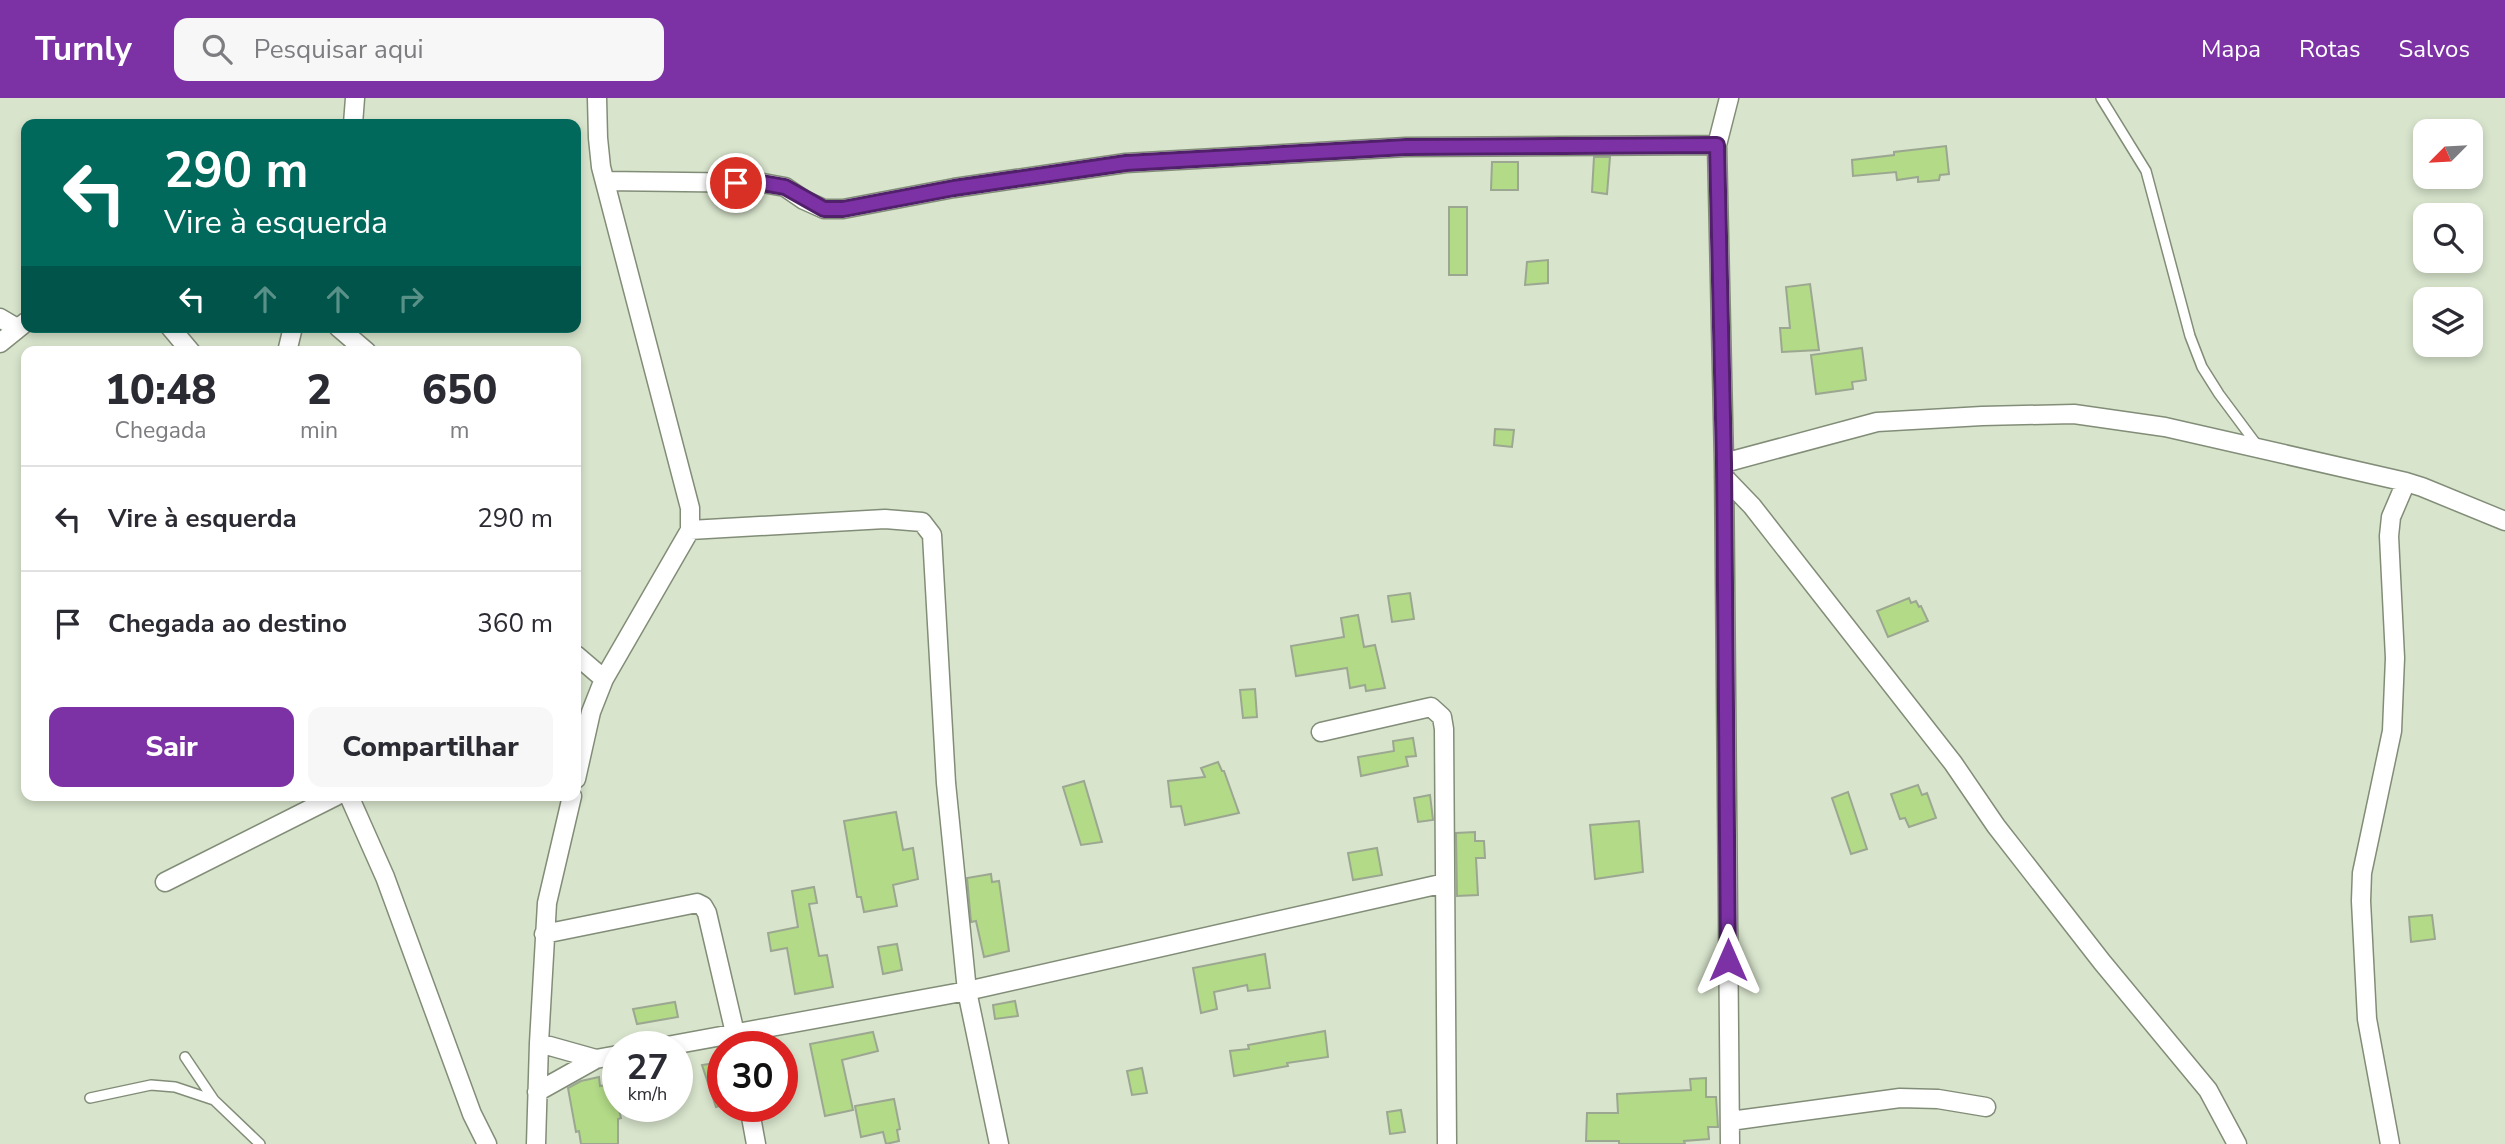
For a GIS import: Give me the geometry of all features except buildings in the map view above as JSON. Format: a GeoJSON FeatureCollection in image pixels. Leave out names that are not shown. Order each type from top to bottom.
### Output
{"type":"FeatureCollection","features":[{"type":"Feature","properties":{"kind":"street"},"geometry":{"type":"LineString","coordinates":[[353,119],[355,98]]}},
{"type":"Feature","properties":{"kind":"street"},"geometry":{"type":"LineString","coordinates":[[581,757],[591,712],[604,680],[690,530],[690,508],[605,181],[598,138],[597,98]]}},
{"type":"Feature","properties":{"kind":"street"},"geometry":{"type":"LineString","coordinates":[[1729,98],[1717,145],[1724,470],[1730,1144]]}},
{"type":"Feature","properties":{"kind":"street"},"geometry":{"type":"LineString","coordinates":[[605,181],[762,183],[785,187],[824,209],[843,209],[954,188],[1126,163],[1406,147],[1717,145]]}},
{"type":"Feature","properties":{"kind":"street"},"geometry":{"type":"LineString","coordinates":[[0,318],[21,325]]}},
{"type":"Feature","properties":{"kind":"street"},"geometry":{"type":"LineString","coordinates":[[0,343],[21,325]]}},
{"type":"Feature","properties":{"kind":"street"},"geometry":{"type":"LineString","coordinates":[[345,333],[360,346]]}},
{"type":"Feature","properties":{"kind":"street"},"geometry":{"type":"LineString","coordinates":[[1724,470],[1877,422],[2074,414],[2165,427],[2406,482],[2505,521]]}},
{"type":"Feature","properties":{"kind":"street"},"geometry":{"type":"LineString","coordinates":[[1724,470],[1953,763],[1996,826],[2102,962],[2208,1090],[2237,1144]]}},
{"type":"Feature","properties":{"kind":"street"},"geometry":{"type":"LineString","coordinates":[[2390,1144],[2367,1019],[2361,901],[2362,873],[2392,731],[2395,658],[2389,536],[2391,517],[2406,482]]}},
{"type":"Feature","properties":{"kind":"street"},"geometry":{"type":"LineString","coordinates":[[690,530],[885,519],[922,522],[932,535],[946,783],[967,991],[999,1144]]}},
{"type":"Feature","properties":{"kind":"street"},"geometry":{"type":"LineString","coordinates":[[581,659],[604,680]]}},
{"type":"Feature","properties":{"kind":"street"},"geometry":{"type":"LineString","coordinates":[[1321,732],[1432,707],[1438,712],[1444,729],[1442,1143]]}},
{"type":"Feature","properties":{"kind":"street"},"geometry":{"type":"LineString","coordinates":[[165,881],[326,801]]}},
{"type":"Feature","properties":{"kind":"street"},"geometry":{"type":"LineString","coordinates":[[351,801],[385,877],[471,1114],[486,1144],[475,1144]]}},
{"type":"Feature","properties":{"kind":"street"},"geometry":{"type":"LineString","coordinates":[[536,1144],[538,1043],[547,903],[571,801]]}},
{"type":"Feature","properties":{"kind":"street"},"geometry":{"type":"LineString","coordinates":[[778,1031],[1445,883]]}},
{"type":"Feature","properties":{"kind":"street"},"geometry":{"type":"LineString","coordinates":[[544,934],[697,903],[703,906],[734,1031]]}},
{"type":"Feature","properties":{"kind":"street"},"geometry":{"type":"LineString","coordinates":[[538,1043],[596,1059]]}},
{"type":"Feature","properties":{"kind":"street"},"geometry":{"type":"LineString","coordinates":[[537,1092],[602,1058]]}},
{"type":"Feature","properties":{"kind":"street"},"geometry":{"type":"LineString","coordinates":[[1730,1121],[1900,1098],[1938,1099],[1986,1107]]}},
{"type":"Feature","properties":{"kind":"street"},"geometry":{"type":"LineString","coordinates":[[752,1122],[756,1144]]}},
{"type":"Feature","properties":{"kind":"lane"},"geometry":{"type":"LineString","coordinates":[[2101,98],[2146,171],[2190,336],[2202,367],[2260,450]]}},
{"type":"Feature","properties":{"kind":"lane"},"geometry":{"type":"LineString","coordinates":[[185,1058],[214,1100],[260,1144]]}},
{"type":"Feature","properties":{"kind":"lane"},"geometry":{"type":"LineString","coordinates":[[90,1098],[151,1085],[175,1087],[214,1100]]}},
{"type":"Feature","properties":{"kind":"route"},"geometry":{"type":"LineString","coordinates":[[736,183],[762,183],[785,187],[824,209],[843,209],[954,188],[1126,163],[1406,147],[1717,145],[1724,463],[1728,960]]}}]}
